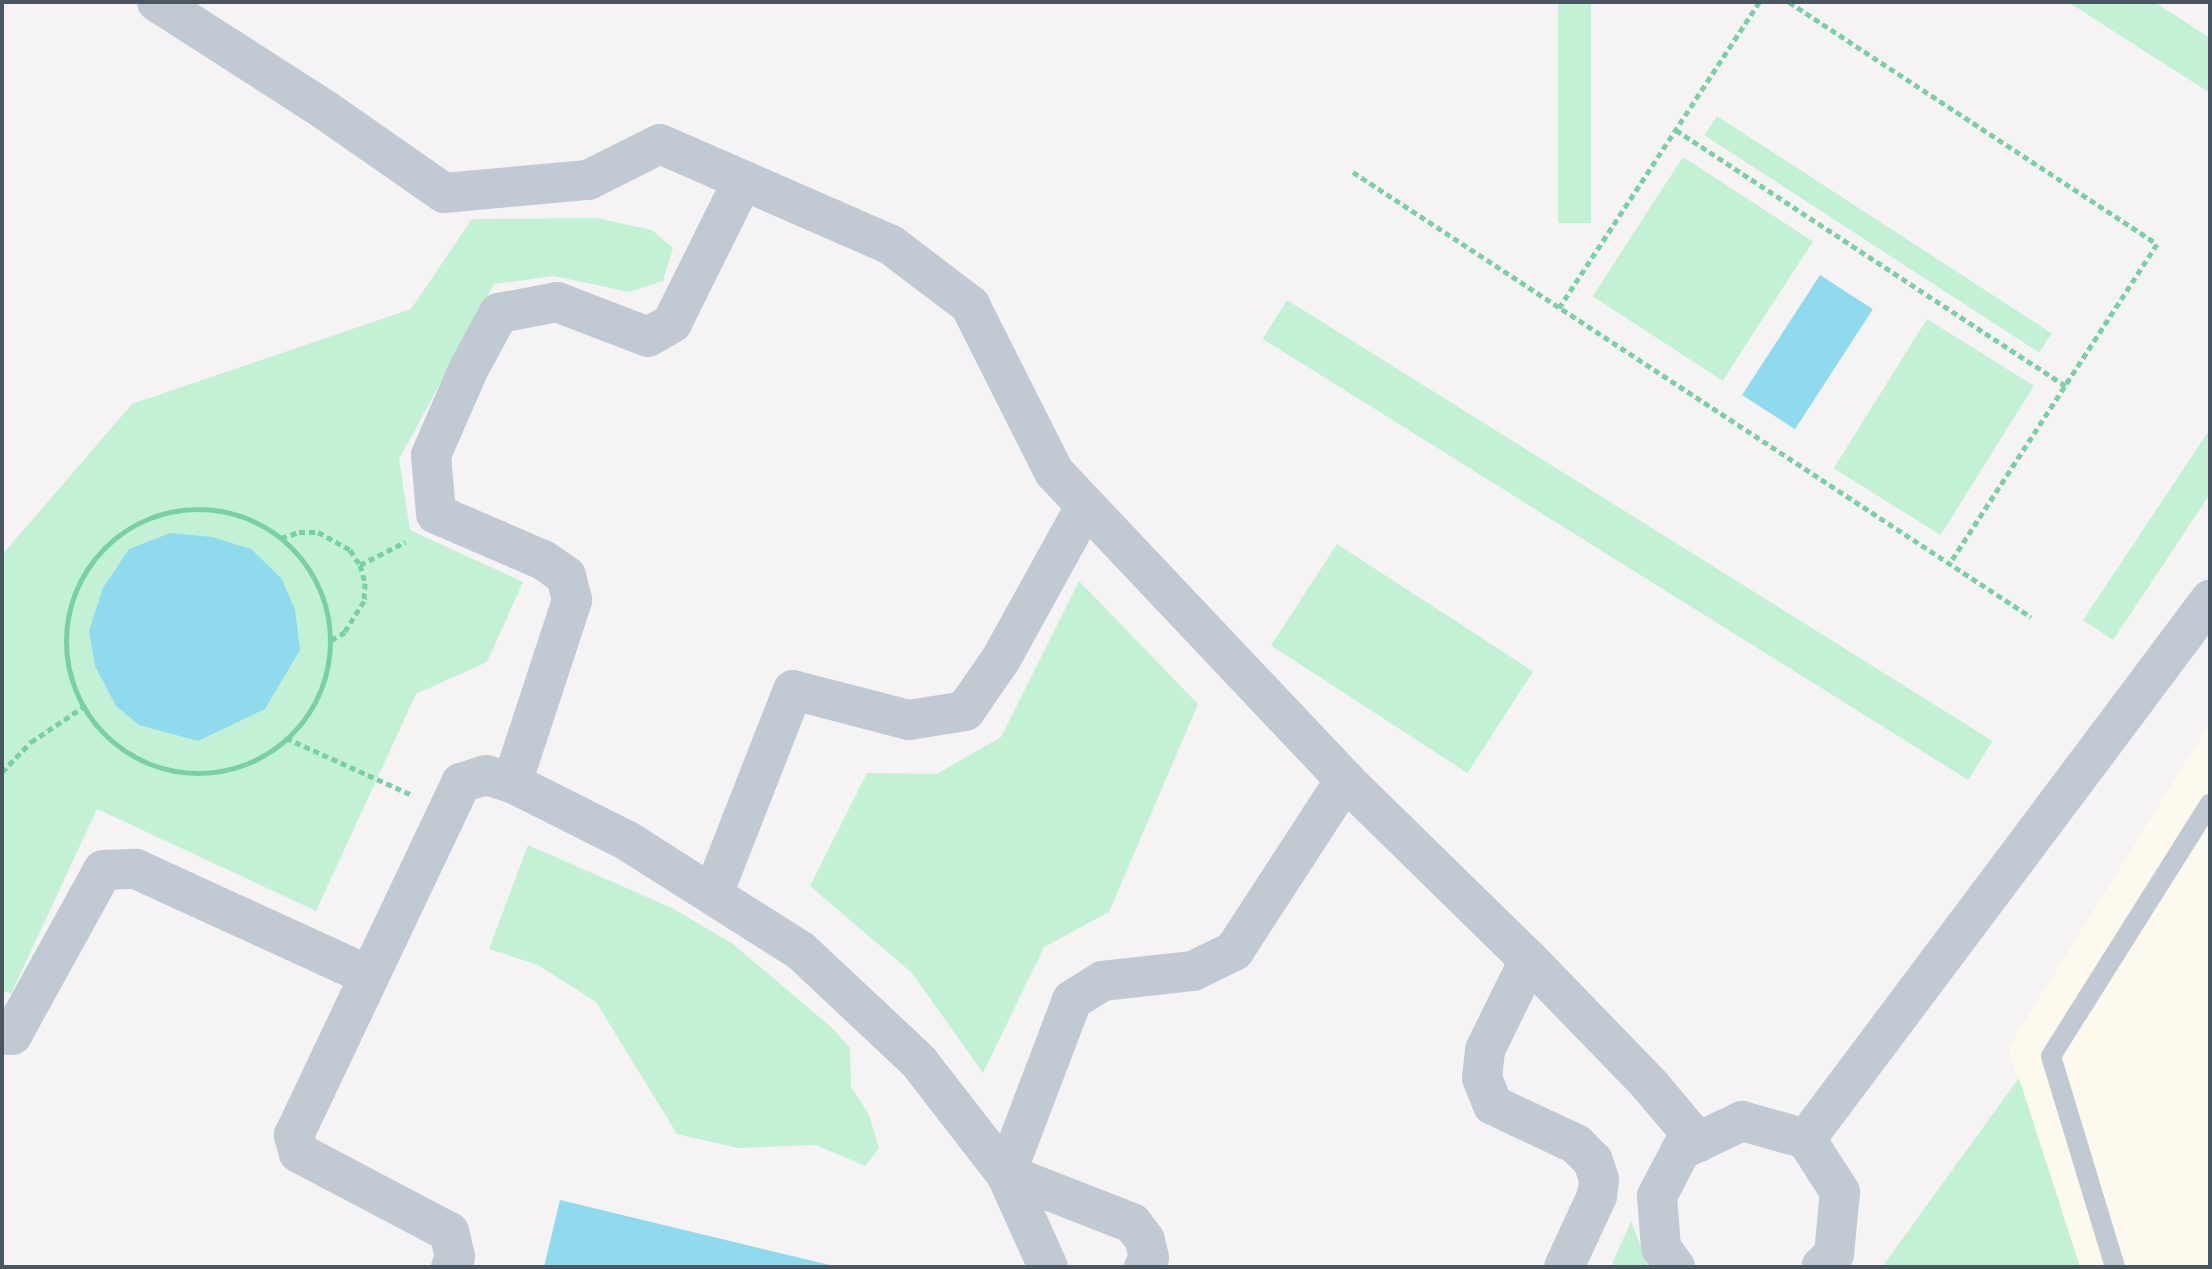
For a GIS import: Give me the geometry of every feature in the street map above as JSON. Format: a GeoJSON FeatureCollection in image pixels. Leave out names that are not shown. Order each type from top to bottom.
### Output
{"type":"FeatureCollection","features":[{"type":"Feature","properties":{"kind":"street"},"geometry":{"type":"LineString","coordinates":[[157,2],[325,110],[444,193],[588,180],[660,144],[891,245],[970,305],[1054,472],[1085,507],[1345,780],[1529,960],[1650,1085],[1698,1142]]}},
{"type":"Feature","properties":{"kind":"street"},"geometry":{"type":"LineString","coordinates":[[512,783],[572,600],[566,576],[543,560],[436,514],[431,455],[469,368],[499,313],[557,302],[648,337],[672,323],[742,182]]}},
{"type":"Feature","properties":{"kind":"street"},"geometry":{"type":"LineString","coordinates":[[713,894],[793,690],[844,706],[909,720],[965,711],[1001,659],[1085,507]]}},
{"type":"Feature","properties":{"kind":"street"},"geometry":{"type":"LineString","coordinates":[[1806,1139],[2210,600]]}},
{"type":"Feature","properties":{"kind":"street"},"geometry":{"type":"LineString","coordinates":[[451,1267],[455,1257],[449,1232],[299,1153],[294,1135],[367,975],[461,783],[486,775],[512,783],[626,840],[801,951],[919,1062],[1006,1174],[1048,1267]]}},
{"type":"Feature","properties":{"kind":"street"},"geometry":{"type":"LineString","coordinates":[[1006,1174],[1072,1000],[1102,981],[1193,971],[1234,951],[1345,780]]}},
{"type":"Feature","properties":{"kind":"street"},"geometry":{"type":"LineString","coordinates":[[2,1034],[12,1035],[103,870],[136,869],[367,975]]}},
{"type":"Feature","properties":{"kind":"street"},"geometry":{"type":"LineString","coordinates":[[1529,960],[1485,1050],[1482,1078],[1493,1105],[1576,1144],[1593,1161],[1599,1180],[1597,1196],[1564,1267]]}},
{"type":"Feature","properties":{"kind":"street"},"geometry":{"type":"LineString","coordinates":[[1675,1267],[1661,1248],[1657,1196],[1681,1150],[1742,1121],[1806,1139],[1840,1192],[1834,1254],[1821,1267]]}},
{"type":"Feature","properties":{"kind":"street"},"geometry":{"type":"LineString","coordinates":[[1006,1174],[1132,1223],[1145,1240],[1149,1258],[1144,1267]]}},
{"type":"Feature","properties":{"kind":"lane"},"geometry":{"type":"LineString","coordinates":[[2115,1267],[2051,1056],[2210,804]]}},
{"type":"Feature","properties":{"kind":"path"},"geometry":{"type":"LineString","coordinates":[[1559,308],[1759,2]]}},
{"type":"Feature","properties":{"kind":"path"},"geometry":{"type":"LineString","coordinates":[[1789,2],[2157,244],[1949,564]]}},
{"type":"Feature","properties":{"kind":"path"},"geometry":{"type":"LineString","coordinates":[[1676,130],[2066,386]]}},
{"type":"Feature","properties":{"kind":"path"},"geometry":{"type":"LineString","coordinates":[[1353,172],[2031,617]]}},
{"type":"Feature","properties":{"kind":"path"},"geometry":{"type":"LineString","coordinates":[[200,509],[229,512],[257,523],[281,538],[302,559],[317,584],[327,612],[330,641],[327,671],[316,698],[286,738],[257,759],[231,769],[202,773],[174,771],[147,764],[122,750],[100,731],[83,707],[71,679],[67,649],[68,618],[77,588],[93,561],[115,539],[141,522],[171,511],[200,509]]}},
{"type":"Feature","properties":{"kind":"path"},"geometry":{"type":"LineString","coordinates":[[281,538],[299,532],[318,532],[350,550],[360,565],[365,583],[364,601],[345,632],[330,641]]}},
{"type":"Feature","properties":{"kind":"path"},"geometry":{"type":"LineString","coordinates":[[2,772],[31,742],[83,707]]}},
{"type":"Feature","properties":{"kind":"path"},"geometry":{"type":"LineString","coordinates":[[286,738],[447,810]]}},
{"type":"Feature","properties":{"kind":"shaded area"},"geometry":{"type":"Polygon","coordinates":[[[2210,723],[2210,1267],[2080,1267],[2008,1048],[2210,723]]]}},
{"type":"Feature","properties":{"kind":"green space"},"geometry":{"type":"Polygon","coordinates":[[[1558,2],[1591,2],[1591,223],[1558,223],[1558,2]]]}},
{"type":"Feature","properties":{"kind":"green space"},"geometry":{"type":"Polygon","coordinates":[[[2068,2],[2154,2],[2210,38],[2210,93],[2068,2]]]}},
{"type":"Feature","properties":{"kind":"green space"},"geometry":{"type":"Polygon","coordinates":[[[1717,116],[2052,333],[2039,353],[1704,135],[1717,116]]]}},
{"type":"Feature","properties":{"kind":"green space"},"geometry":{"type":"Polygon","coordinates":[[[1683,157],[1813,241],[1723,381],[1593,296],[1683,157]]]}},
{"type":"Feature","properties":{"kind":"green space"},"geometry":{"type":"Polygon","coordinates":[[[596,218],[652,230],[673,248],[663,281],[629,292],[554,276],[494,284],[399,459],[410,530],[523,582],[487,662],[416,694],[316,911],[97,809],[11,994],[2,990],[2,555],[132,404],[411,309],[472,219],[596,218]]]}},
{"type":"Feature","properties":{"kind":"green space"},"geometry":{"type":"Polygon","coordinates":[[[1287,300],[1993,741],[1968,780],[1263,339],[1287,300]]]}},
{"type":"Feature","properties":{"kind":"green space"},"geometry":{"type":"Polygon","coordinates":[[[1927,319],[2034,386],[1941,535],[1834,468],[1927,319]]]}},
{"type":"Feature","properties":{"kind":"green space"},"geometry":{"type":"Polygon","coordinates":[[[2210,429],[2210,494],[2113,640],[2083,620],[2210,429]]]}},
{"type":"Feature","properties":{"kind":"green space"},"geometry":{"type":"Polygon","coordinates":[[[1337,544],[1533,671],[1467,773],[1271,645],[1337,544]]]}},
{"type":"Feature","properties":{"kind":"green space"},"geometry":{"type":"Polygon","coordinates":[[[1079,581],[1198,704],[1109,912],[1044,947],[983,1073],[912,973],[810,886],[867,773],[937,774],[1001,737],[1079,581]]]}},
{"type":"Feature","properties":{"kind":"green space"},"geometry":{"type":"Polygon","coordinates":[[[528,845],[672,908],[733,944],[831,1027],[850,1048],[851,1087],[869,1115],[879,1148],[865,1166],[816,1145],[738,1148],[677,1134],[596,1002],[538,965],[489,949],[528,845]]]}},
{"type":"Feature","properties":{"kind":"green space"},"geometry":{"type":"Polygon","coordinates":[[[2019,1078],[2080,1267],[1882,1267],[2019,1078]]]}},
{"type":"Feature","properties":{"kind":"green space"},"geometry":{"type":"Polygon","coordinates":[[[1631,1221],[1648,1267],[1611,1267],[1631,1221]]]}},
{"type":"Feature","properties":{"kind":"water"},"geometry":{"type":"Polygon","coordinates":[[[1820,275],[1873,309],[1795,429],[1742,395],[1820,275]]]}},
{"type":"Feature","properties":{"kind":"water"},"geometry":{"type":"Polygon","coordinates":[[[170,533],[212,537],[251,549],[281,578],[295,609],[300,650],[265,709],[198,741],[139,725],[116,706],[95,666],[89,631],[103,588],[129,549],[170,533]]]}},
{"type":"Feature","properties":{"kind":"water"},"geometry":{"type":"Polygon","coordinates":[[[560,1200],[838,1267],[544,1267],[560,1200]]]}}]}
